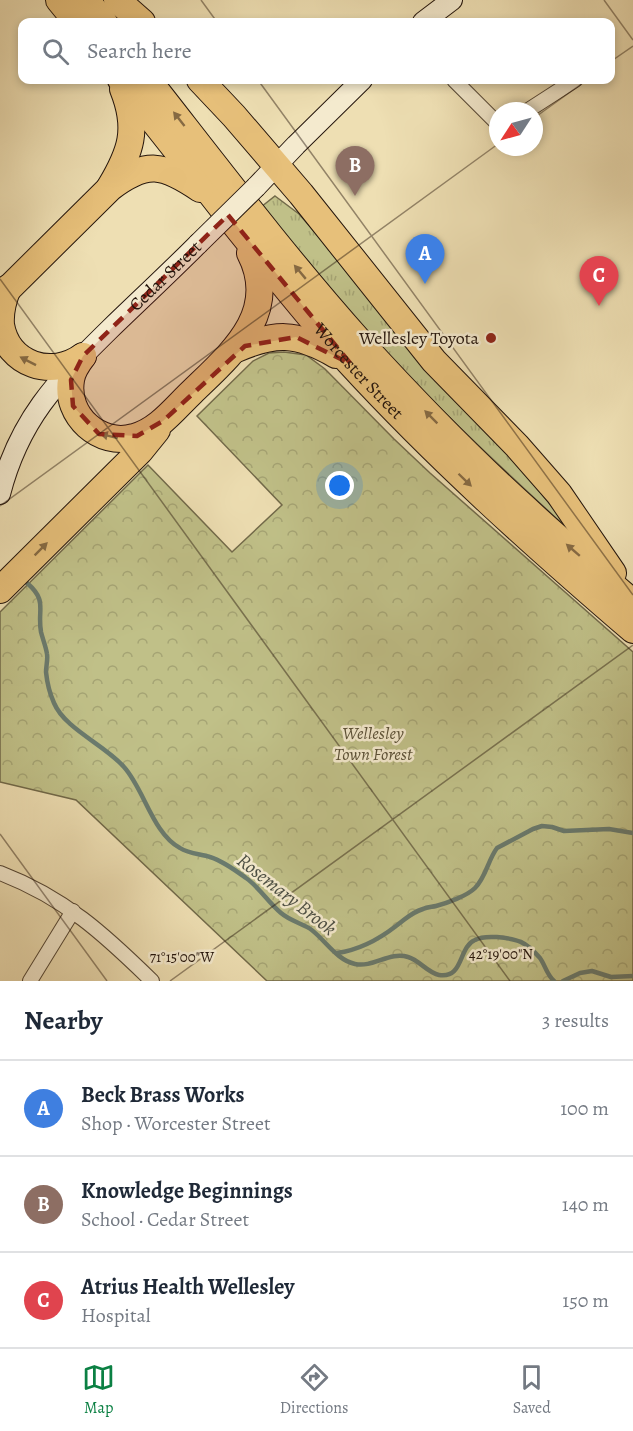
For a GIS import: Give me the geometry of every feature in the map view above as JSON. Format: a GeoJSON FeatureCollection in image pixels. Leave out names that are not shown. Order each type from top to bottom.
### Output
{"type":"FeatureCollection","features":[{"type":"Feature","properties":{"kind":"highway"},"geometry":{"type":"LineString","coordinates":[[59,0],[74,18]]}},
{"type":"Feature","properties":{"kind":"highway"},"geometry":{"type":"LineString","coordinates":[[86,0],[101,18]]}},
{"type":"Feature","properties":{"kind":"highway"},"geometry":{"type":"LineString","coordinates":[[117,0],[137,18]]}},
{"type":"Feature","properties":{"kind":"highway"},"geometry":{"type":"LineString","coordinates":[[110,188],[123,165],[132,133],[130,109],[121,84]]}},
{"type":"Feature","properties":{"kind":"highway","name":"Worcester Street"},"geometry":{"type":"LineString","coordinates":[[123,84],[299,304],[351,364],[470,485],[633,630]]}},
{"type":"Feature","properties":{"kind":"highway","name":"Worcester Street"},"geometry":{"type":"LineString","coordinates":[[151,84],[296,267],[392,376],[438,425],[528,511],[633,602]]}},
{"type":"Feature","properties":{"kind":"highway"},"geometry":{"type":"LineString","coordinates":[[204,84],[301,194],[420,344],[517,446],[559,494],[633,602]]}},
{"type":"Feature","properties":{"kind":"highway"},"geometry":{"type":"LineString","coordinates":[[82,356],[67,365],[48,368],[29,363],[14,352],[4,335],[1,320],[4,292],[110,188],[134,172],[148,169],[170,172],[215,200]]}},
{"type":"Feature","properties":{"kind":"highway"},"geometry":{"type":"LineString","coordinates":[[0,590],[144,446],[163,421],[234,350],[255,314],[260,289],[256,268],[236,226]]}},
{"type":"Feature","properties":{"kind":"highway"},"geometry":{"type":"LineString","coordinates":[[234,350],[268,338],[296,337],[316,344],[351,364]]}},
{"type":"Feature","properties":{"kind":"highway"},"geometry":{"type":"LineString","coordinates":[[82,356],[72,376],[71,398],[78,415],[92,430],[113,438],[130,438],[145,433],[163,421]]}},
{"type":"Feature","properties":{"kind":"main road"},"geometry":{"type":"LineString","coordinates":[[428,18],[452,0]]}},
{"type":"Feature","properties":{"kind":"main road","name":"Cedar Street"},"geometry":{"type":"LineString","coordinates":[[0,494],[10,458],[50,391],[82,356],[358,84]]}},
{"type":"Feature","properties":{"kind":"street"},"geometry":{"type":"LineString","coordinates":[[458,84],[489,115]]}},
{"type":"Feature","properties":{"kind":"street"},"geometry":{"type":"LineString","coordinates":[[541,102],[569,84]]}},
{"type":"Feature","properties":{"kind":"street"},"geometry":{"type":"LineString","coordinates":[[0,873],[35,888],[73,911],[107,937],[152,981]]}},
{"type":"Feature","properties":{"kind":"street"},"geometry":{"type":"LineString","coordinates":[[30,981],[73,911]]}},
{"type":"Feature","properties":{"kind":"highlighted area"},"geometry":{"type":"Polygon","coordinates":[[[228,215],[351,364],[296,337],[245,346],[163,421],[137,436],[99,434],[73,406],[71,380],[83,356],[228,215]]]}},
{"type":"Feature","properties":{"kind":"green space"},"geometry":{"type":"Polygon","coordinates":[[[275,196],[299,214],[511,456],[550,504],[557,506],[571,532],[446,414],[350,312],[261,207],[275,196]]]}},
{"type":"Feature","properties":{"kind":"green space","name":"Wellesley Town Forest"},"geometry":{"type":"Polygon","coordinates":[[[284,352],[306,355],[325,369],[430,473],[633,652],[633,981],[267,981],[76,800],[0,782],[0,612],[148,465],[232,552],[282,505],[197,416],[253,361],[269,353],[284,352]]]}},
{"type":"Feature","properties":{"kind":"waterway","name":"Rosemary Brook"},"geometry":{"type":"LineString","coordinates":[[27,583],[40,600],[40,624],[47,656],[46,676],[59,712],[76,729],[107,751],[124,767],[156,822],[171,841],[184,850],[215,859],[233,869],[251,882],[281,913],[309,928],[348,962],[362,965],[401,956],[412,959],[435,974],[447,975],[457,968],[466,949],[475,940],[497,937],[525,944],[540,958],[554,981]]}},
{"type":"Feature","properties":{"kind":"waterway","name":"Rosemary Brook"},"geometry":{"type":"LineString","coordinates":[[337,953],[361,947],[375,940],[411,914],[467,894],[479,884],[497,848],[533,829],[542,826],[564,831],[609,829],[633,833]]}},
{"type":"Feature","properties":{"kind":"waterway","name":"Rosemary Brook"},"geometry":{"type":"LineString","coordinates":[[563,981],[580,973],[592,971],[611,977],[633,976]]}},
{"type":"Feature","properties":{"kind":"place","name":"Knowledge Beginnings"},"geometry":{"type":"Point","coordinates":[355,196]}},
{"type":"Feature","properties":{"kind":"place","name":"Beck Brass Works"},"geometry":{"type":"Point","coordinates":[425,284]}},
{"type":"Feature","properties":{"kind":"place","name":"Atrius Health Wellesley"},"geometry":{"type":"Point","coordinates":[599,306]}},
{"type":"Feature","properties":{"kind":"place","name":"Wellesley Toyota"},"geometry":{"type":"Point","coordinates":[491,338]}}]}
